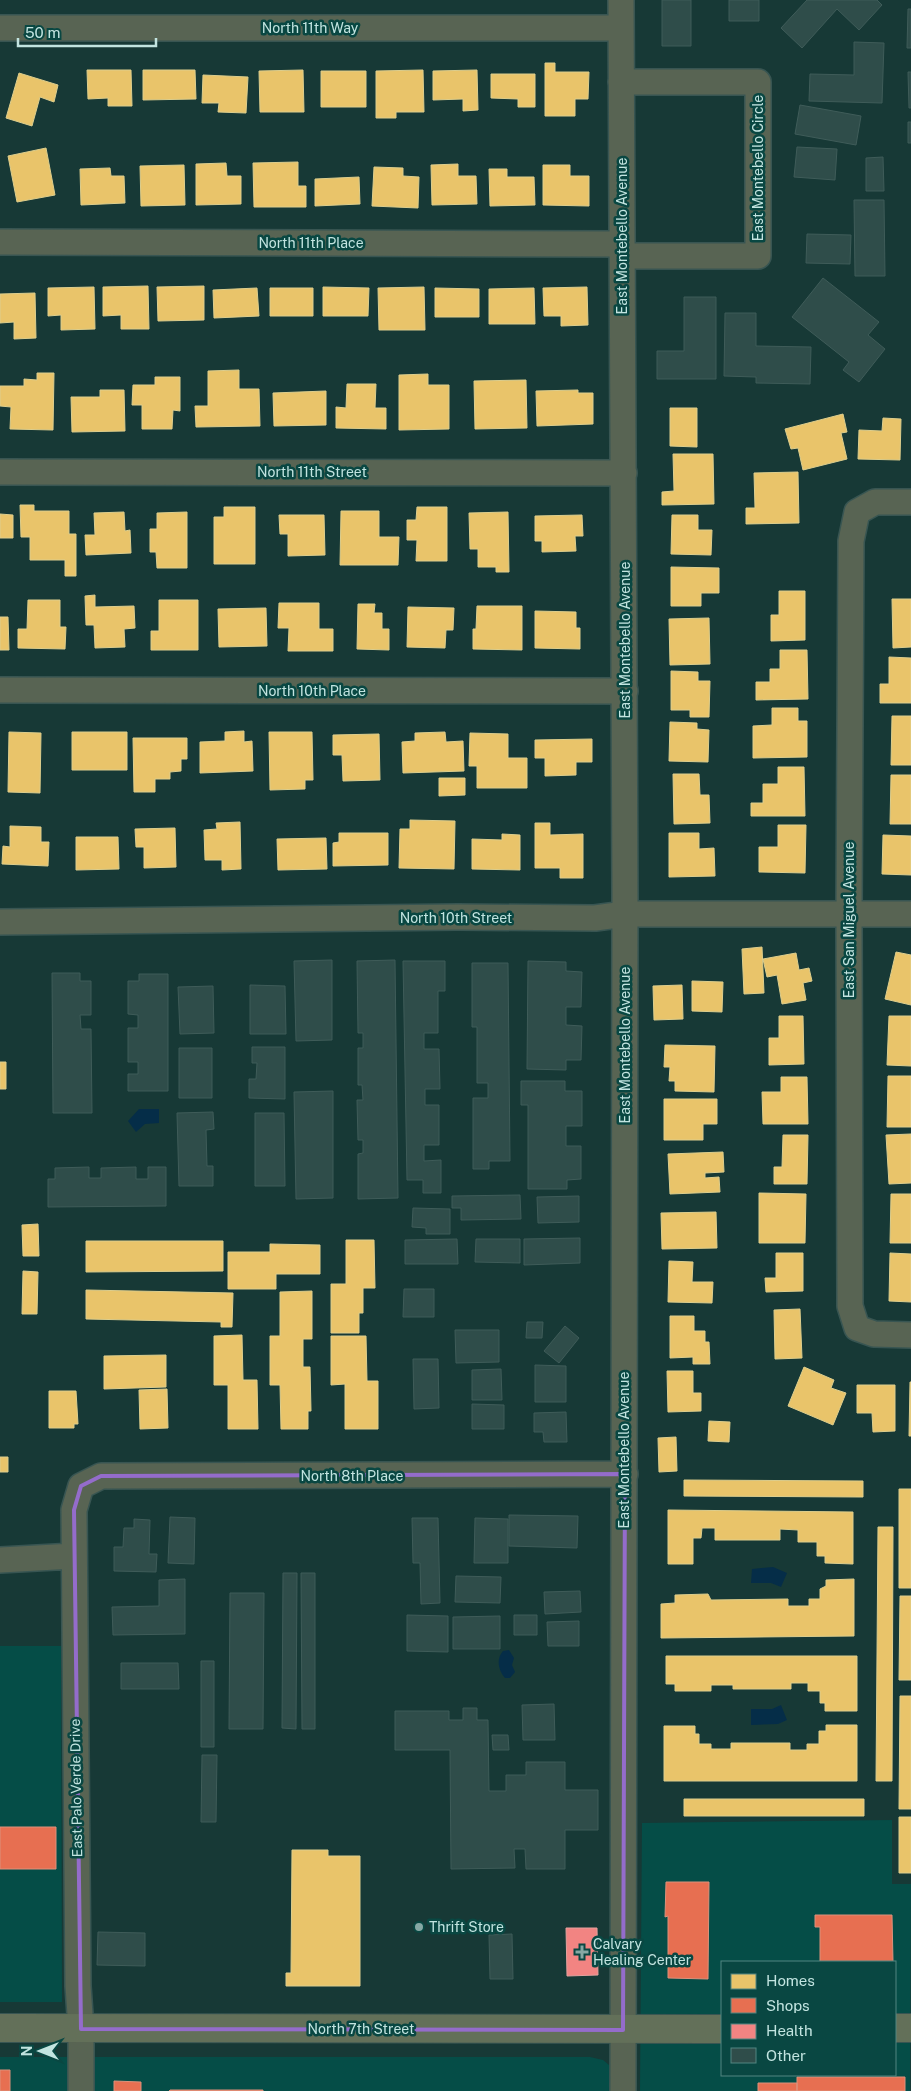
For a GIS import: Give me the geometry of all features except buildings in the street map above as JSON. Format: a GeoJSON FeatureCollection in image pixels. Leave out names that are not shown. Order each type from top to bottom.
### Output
{"type":"FeatureCollection","features":[{"type":"Feature","properties":{"kind":"main road","name":"North 7th Street"},"geometry":{"type":"LineString","coordinates":[[0,2028],[721,2029]]}},
{"type":"Feature","properties":{"kind":"main road"},"geometry":{"type":"LineString","coordinates":[[896,2028],[911,2028]]}},
{"type":"Feature","properties":{"kind":"street","name":"East Montebello Avenue"},"geometry":{"type":"LineString","coordinates":[[621,0],[625,691],[623,2091]]}},
{"type":"Feature","properties":{"kind":"street","name":"North 11th Way"},"geometry":{"type":"LineString","coordinates":[[0,28],[621,28]]}},
{"type":"Feature","properties":{"kind":"street","name":"East Montebello Circle"},"geometry":{"type":"LineString","coordinates":[[621,82],[758,82],[758,256],[622,250]]}},
{"type":"Feature","properties":{"kind":"street","name":"North 11th Place"},"geometry":{"type":"LineString","coordinates":[[0,242],[622,250]]}},
{"type":"Feature","properties":{"kind":"street","name":"North 11th Street"},"geometry":{"type":"LineString","coordinates":[[0,472],[624,473]]}},
{"type":"Feature","properties":{"kind":"street","name":"East San Miguel Avenue"},"geometry":{"type":"LineString","coordinates":[[911,502],[875,502],[857,512],[851,541],[849,914],[850,1306],[857,1328],[874,1334],[911,1335]]}},
{"type":"Feature","properties":{"kind":"street","name":"North 10th Place"},"geometry":{"type":"LineString","coordinates":[[0,690],[625,691]]}},
{"type":"Feature","properties":{"kind":"street","name":"North 10th Street"},"geometry":{"type":"LineString","coordinates":[[0,922],[458,917],[595,918],[625,914],[911,914]]}},
{"type":"Feature","properties":{"kind":"street","name":"North 8th Place"},"geometry":{"type":"LineString","coordinates":[[81,1486],[101,1476],[624,1474]]}},
{"type":"Feature","properties":{"kind":"street","name":"East Palo Verde Drive"},"geometry":{"type":"LineString","coordinates":[[81,1486],[74,1510],[78,1986],[81,2029],[81,2091]]}},
{"type":"Feature","properties":{"kind":"street"},"geometry":{"type":"LineString","coordinates":[[0,1560],[74,1556]]}},
{"type":"Feature","properties":{"kind":"highlighted area"},"geometry":{"type":"Polygon","coordinates":[[[625,1474],[623,2030],[81,2029],[74,1510],[81,1486],[101,1476],[625,1474]]]}},
{"type":"Feature","properties":{"kind":"shaded area"},"geometry":{"type":"Polygon","coordinates":[[[0,1646],[61,1646],[62,2002],[0,2002],[0,1646]]]}},
{"type":"Feature","properties":{"kind":"shaded area"},"geometry":{"type":"Polygon","coordinates":[[[892,1820],[892,1884],[911,1884],[910,2091],[640,2091],[642,1823],[892,1820]]]}},
{"type":"Feature","properties":{"kind":"shaded area"},"geometry":{"type":"Polygon","coordinates":[[[0,2057],[590,2057],[603,2060],[609,2065],[611,2091],[0,2091],[0,2057]]]}},
{"type":"Feature","properties":{"kind":"water"},"geometry":{"type":"Polygon","coordinates":[[[139,1109],[159,1109],[159,1123],[145,1124],[136,1132],[128,1121],[139,1109]]]}},
{"type":"Feature","properties":{"kind":"water"},"geometry":{"type":"Polygon","coordinates":[[[773,1567],[787,1573],[781,1587],[771,1583],[751,1583],[752,1569],[773,1567]]]}},
{"type":"Feature","properties":{"kind":"water"},"geometry":{"type":"Polygon","coordinates":[[[509,1650],[514,1658],[512,1665],[515,1672],[510,1678],[505,1678],[499,1668],[499,1657],[503,1651],[509,1650]]]}},
{"type":"Feature","properties":{"kind":"water"},"geometry":{"type":"Polygon","coordinates":[[[781,1705],[787,1720],[778,1724],[751,1725],[751,1709],[772,1709],[781,1705]]]}},
{"type":"Feature","properties":{"kind":"place","name":"Thrift Store"},"geometry":{"type":"Point","coordinates":[419,1927]}},
{"type":"Feature","properties":{"kind":"place","name":"Calvary Healing Center"},"geometry":{"type":"Point","coordinates":[582,1952]}}]}
